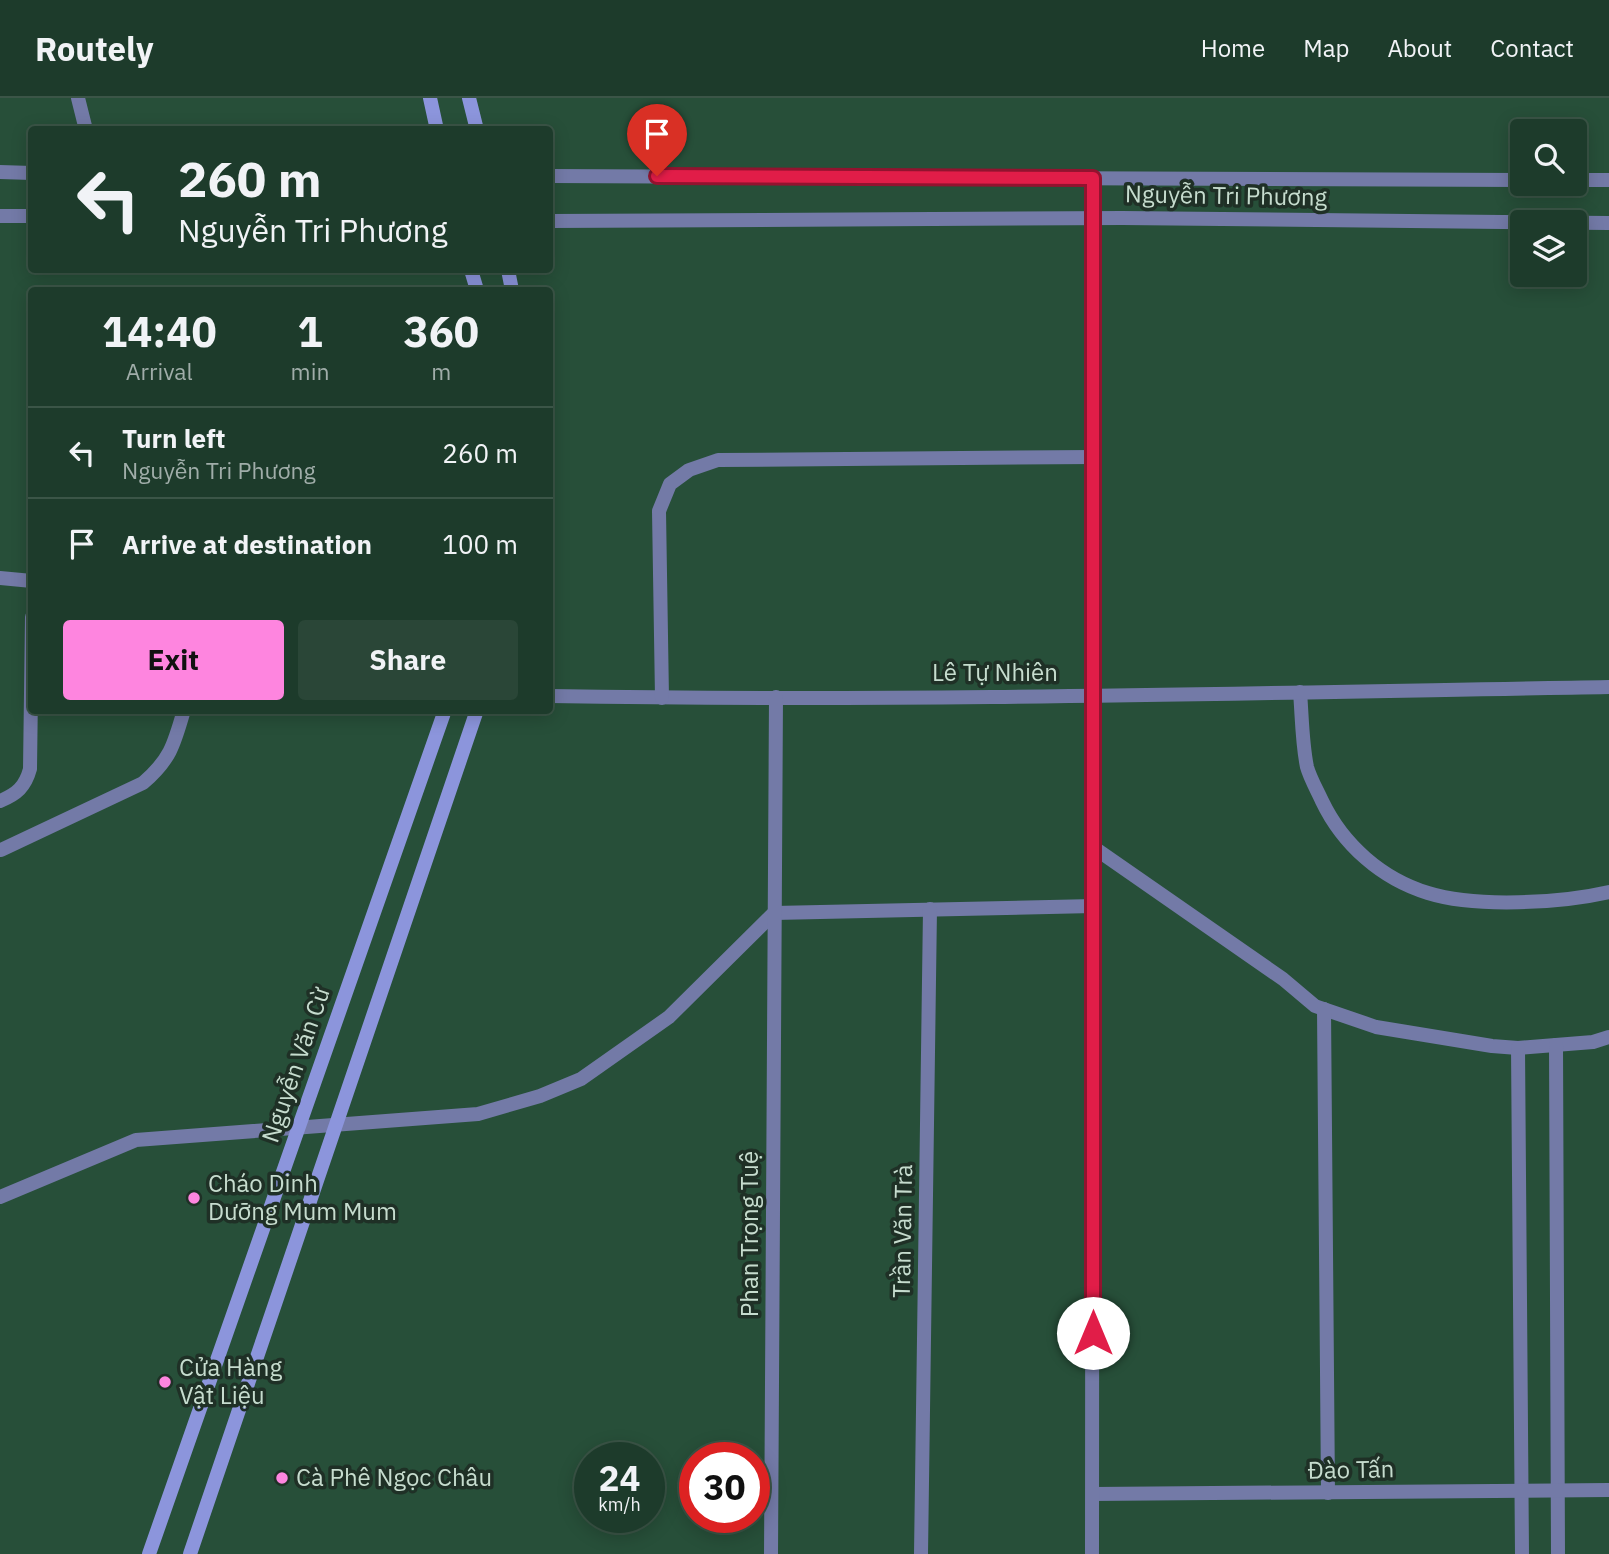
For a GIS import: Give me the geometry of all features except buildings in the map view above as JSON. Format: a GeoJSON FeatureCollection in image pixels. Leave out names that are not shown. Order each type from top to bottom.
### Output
{"type":"FeatureCollection","features":[{"type":"Feature","properties":{"kind":"main road"},"geometry":{"type":"LineString","coordinates":[[429,98],[436,126]]}},
{"type":"Feature","properties":{"kind":"main road"},"geometry":{"type":"LineString","coordinates":[[469,98],[476,126]]}},
{"type":"Feature","properties":{"kind":"main road","name":"Nguyễn Văn Cừ"},"geometry":{"type":"LineString","coordinates":[[149,1554],[444,714]]}},
{"type":"Feature","properties":{"kind":"main road"},"geometry":{"type":"LineString","coordinates":[[190,1554],[476,714]]}},
{"type":"Feature","properties":{"kind":"street"},"geometry":{"type":"LineString","coordinates":[[78,98],[85,126]]}},
{"type":"Feature","properties":{"kind":"street"},"geometry":{"type":"LineString","coordinates":[[0,173],[28,173]]}},
{"type":"Feature","properties":{"kind":"street","name":"Nguyễn Tri Phương"},"geometry":{"type":"LineString","coordinates":[[553,176],[1510,180]]}},
{"type":"Feature","properties":{"kind":"street"},"geometry":{"type":"LineString","coordinates":[[1092,1554],[1093,178]]}},
{"type":"Feature","properties":{"kind":"street"},"geometry":{"type":"LineString","coordinates":[[1587,180],[1609,180]]}},
{"type":"Feature","properties":{"kind":"street"},"geometry":{"type":"LineString","coordinates":[[0,216],[28,216]]}},
{"type":"Feature","properties":{"kind":"street","name":"Nguyễn Tri Phương"},"geometry":{"type":"LineString","coordinates":[[553,221],[1094,218],[1609,223]]}},
{"type":"Feature","properties":{"kind":"street"},"geometry":{"type":"LineString","coordinates":[[662,698],[659,511],[670,484],[689,470],[718,460],[1094,457]]}},
{"type":"Feature","properties":{"kind":"street"},"geometry":{"type":"LineString","coordinates":[[0,578],[28,581]]}},
{"type":"Feature","properties":{"kind":"street","name":"Lê Tự Nhiên"},"geometry":{"type":"LineString","coordinates":[[553,695],[662,698],[1094,695],[1609,687]]}},
{"type":"Feature","properties":{"kind":"street"},"geometry":{"type":"LineString","coordinates":[[1300,692],[1307,768],[1331,818],[1353,847],[1390,877],[1429,894],[1511,902],[1581,898],[1609,892]]}},
{"type":"Feature","properties":{"kind":"street","name":"Phan Trọng Tuệ"},"geometry":{"type":"LineString","coordinates":[[771,1554],[776,697]]}},
{"type":"Feature","properties":{"kind":"street"},"geometry":{"type":"LineString","coordinates":[[0,801],[12,796],[27,782],[30,769],[31,714]]}},
{"type":"Feature","properties":{"kind":"street"},"geometry":{"type":"LineString","coordinates":[[1,850],[143,783],[162,767],[176,739],[183,714]]}},
{"type":"Feature","properties":{"kind":"street"},"geometry":{"type":"LineString","coordinates":[[1094,847],[1272,971],[1315,1006],[1376,1027],[1518,1048],[1593,1042],[1609,1037]]}},
{"type":"Feature","properties":{"kind":"street"},"geometry":{"type":"LineString","coordinates":[[0,1197],[136,1140],[478,1114],[540,1096],[580,1079],[669,1017],[774,913],[1094,906]]}},
{"type":"Feature","properties":{"kind":"street","name":"Trần Văn Trà"},"geometry":{"type":"LineString","coordinates":[[921,1554],[930,909]]}},
{"type":"Feature","properties":{"kind":"street"},"geometry":{"type":"LineString","coordinates":[[1324,1009],[1328,1493]]}},
{"type":"Feature","properties":{"kind":"street"},"geometry":{"type":"LineString","coordinates":[[1556,1045],[1558,1554]]}},
{"type":"Feature","properties":{"kind":"street"},"geometry":{"type":"LineString","coordinates":[[1518,1048],[1522,1554]]}},
{"type":"Feature","properties":{"kind":"street","name":"Đào Tấn"},"geometry":{"type":"LineString","coordinates":[[1093,1494],[1609,1490]]}},
{"type":"Feature","properties":{"kind":"place","name":"Cháo Dinh Dưỡng Mum Mum"},"geometry":{"type":"Point","coordinates":[194,1198]}},
{"type":"Feature","properties":{"kind":"place","name":"Cửa Hàng Vật Liệu"},"geometry":{"type":"Point","coordinates":[165,1382]}},
{"type":"Feature","properties":{"kind":"place","name":"Cà Phê Ngọc Châu"},"geometry":{"type":"Point","coordinates":[282,1478]}},
{"type":"Feature","properties":{"kind":"route"},"geometry":{"type":"LineString","coordinates":[[657,176],[1093,178],[1093,1333]]}}]}
